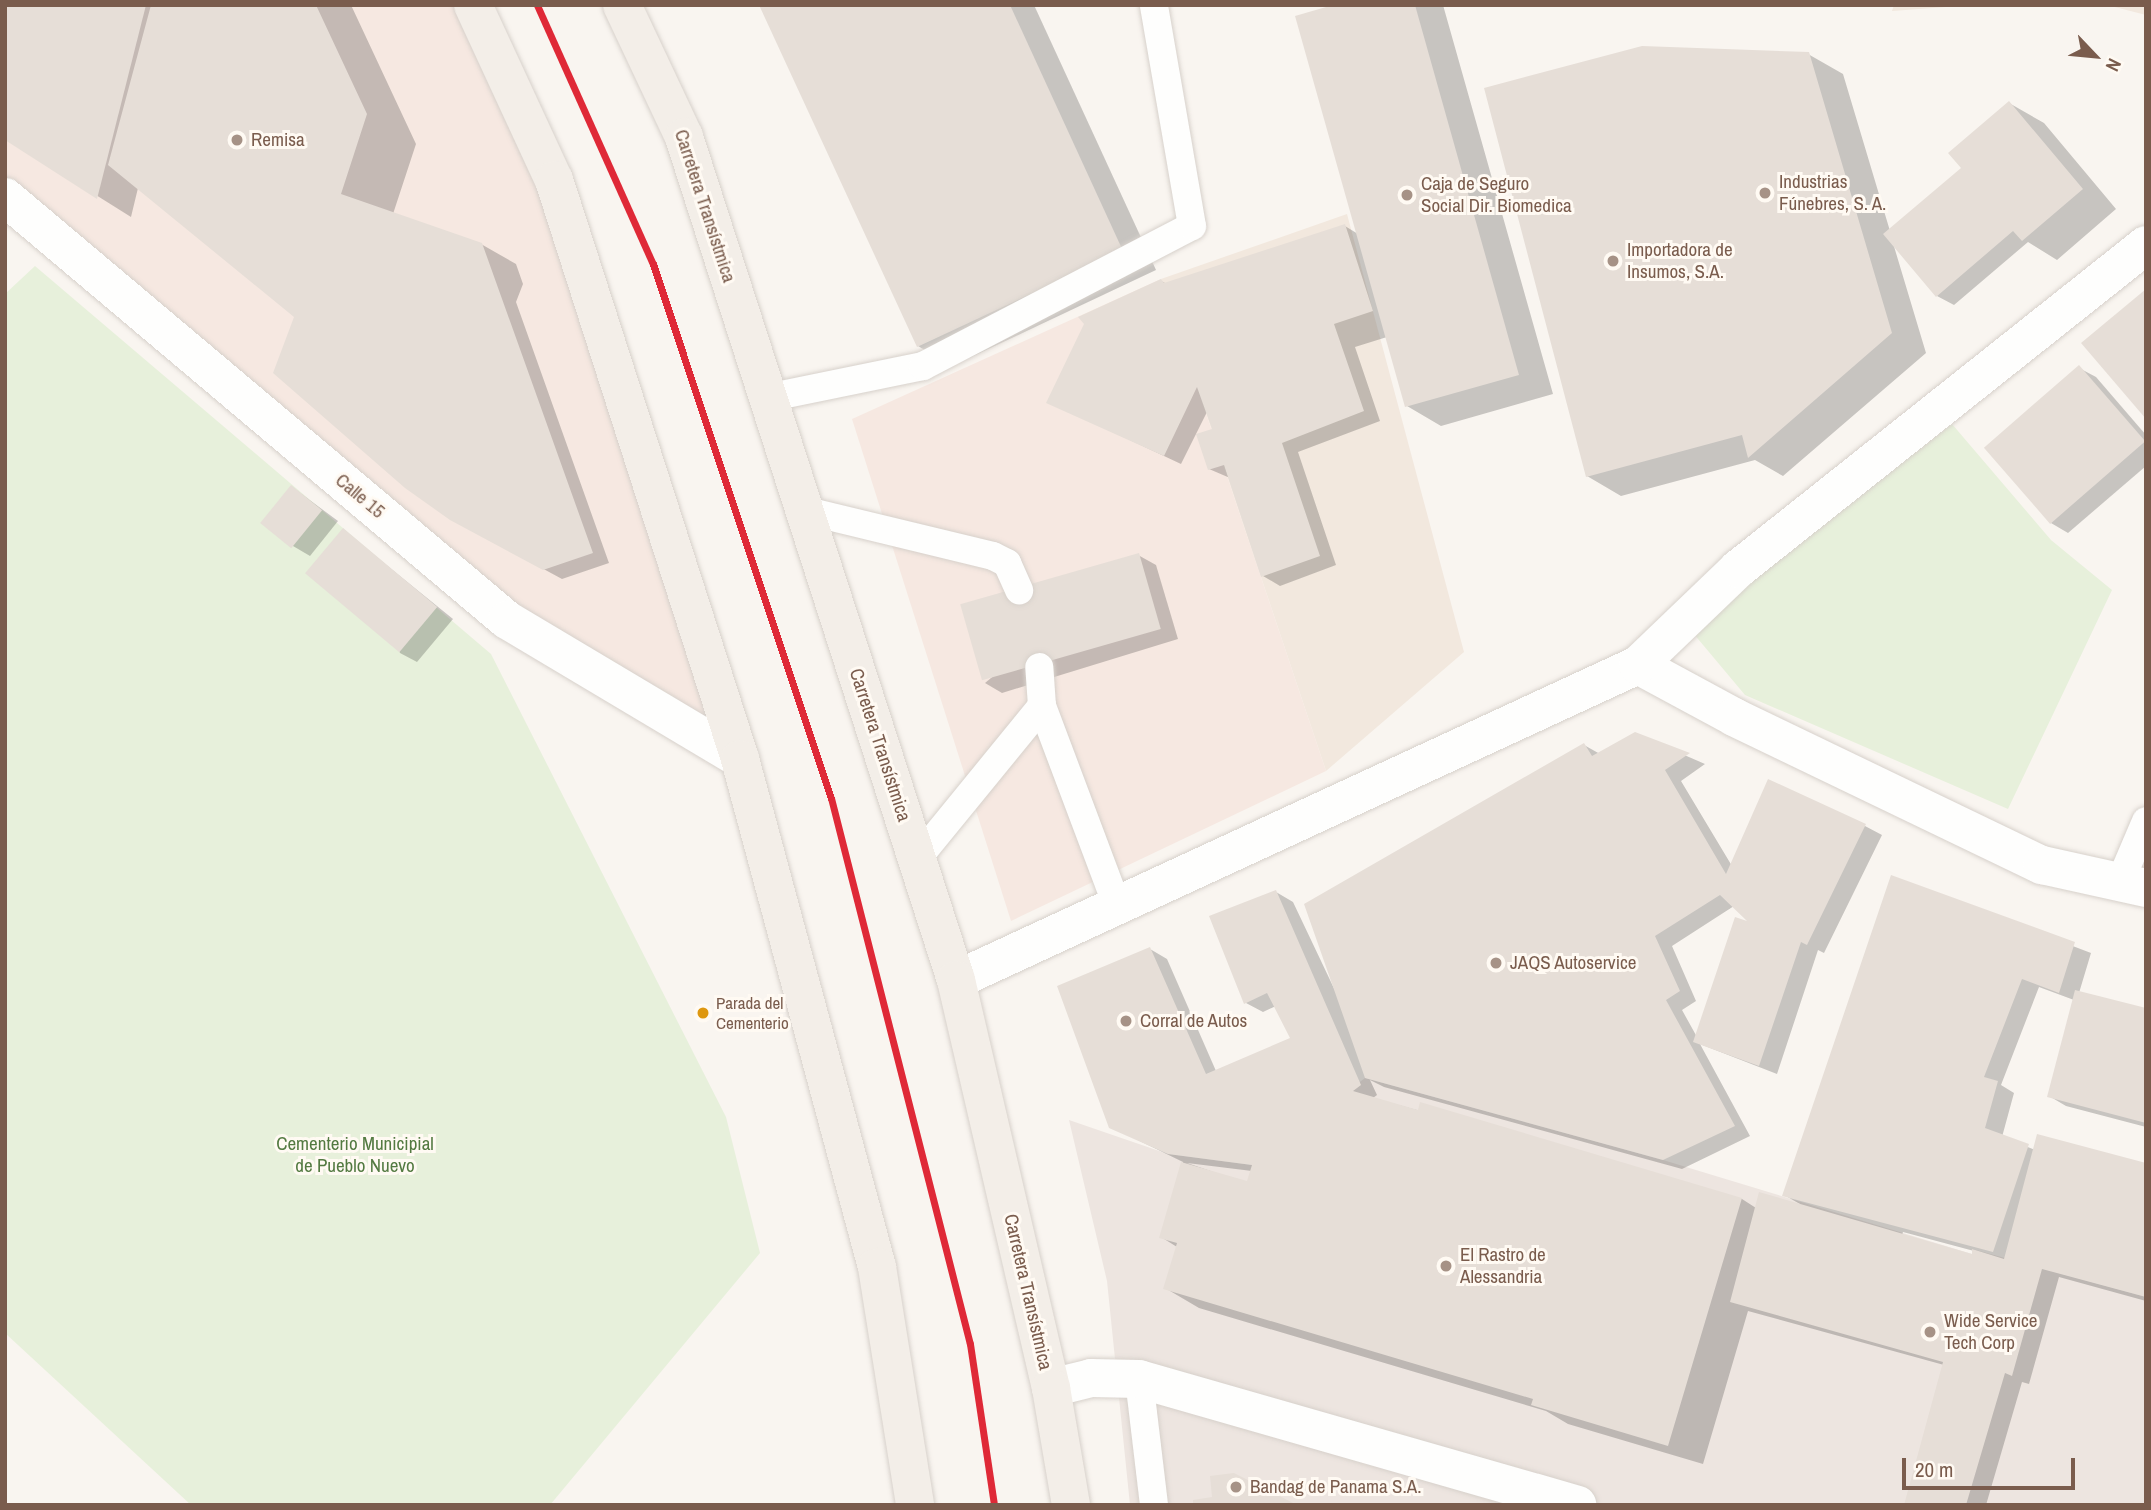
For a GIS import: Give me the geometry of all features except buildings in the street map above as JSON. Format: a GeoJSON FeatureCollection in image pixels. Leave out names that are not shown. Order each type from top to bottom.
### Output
{"type":"FeatureCollection","features":[{"type":"Feature","properties":{"kind":"main road"},"geometry":{"type":"LineString","coordinates":[[473,5],[554,180],[740,759],[877,1267],[915,1505]]}},
{"type":"Feature","properties":{"kind":"main road","name":"Carretera Transístmica"},"geometry":{"type":"LineString","coordinates":[[622,5],[684,137],[956,980],[1051,1388],[1071,1505]]}},
{"type":"Feature","properties":{"kind":"street","name":"Calle 15"},"geometry":{"type":"LineString","coordinates":[[5,197],[507,620],[740,759]]}},
{"type":"Feature","properties":{"kind":"street"},"geometry":{"type":"LineString","coordinates":[[956,980],[1638,665],[1738,569],[2146,245]]}},
{"type":"Feature","properties":{"kind":"street"},"geometry":{"type":"LineString","coordinates":[[1638,665],[1734,717],[2042,865],[2133,885]]}},
{"type":"Feature","properties":{"kind":"street"},"geometry":{"type":"LineString","coordinates":[[1051,1388],[1091,1378],[1139,1379],[1577,1505]]}},
{"type":"Feature","properties":{"kind":"lane"},"geometry":{"type":"LineString","coordinates":[[767,398],[923,366],[1192,226],[1154,5]]}},
{"type":"Feature","properties":{"kind":"lane"},"geometry":{"type":"LineString","coordinates":[[803,510],[993,556],[1007,563],[1019,590]]}},
{"type":"Feature","properties":{"kind":"lane"},"geometry":{"type":"LineString","coordinates":[[1039,667],[1042,705],[1117,906]]}},
{"type":"Feature","properties":{"kind":"lane"},"geometry":{"type":"LineString","coordinates":[[917,859],[1042,705]]}},
{"type":"Feature","properties":{"kind":"lane"},"geometry":{"type":"LineString","coordinates":[[2133,885],[2146,821]]}},
{"type":"Feature","properties":{"kind":"lane"},"geometry":{"type":"LineString","coordinates":[[1139,1379],[1154,1505]]}},
{"type":"Feature","properties":{"kind":"shaded area"},"geometry":{"type":"Polygon","coordinates":[[[5,5],[473,5],[740,759],[507,620],[5,197],[5,5]]]}},
{"type":"Feature","properties":{"kind":"shaded area"},"geometry":{"type":"Polygon","coordinates":[[[1894,5],[1973,5],[1892,11],[1894,5]]]}},
{"type":"Feature","properties":{"kind":"shaded area"},"geometry":{"type":"Polygon","coordinates":[[[2107,5],[2146,5],[2146,15],[2107,5]]]}},
{"type":"Feature","properties":{"kind":"shaded area"},"geometry":{"type":"Polygon","coordinates":[[[1347,214],[1464,652],[1326,771],[1161,279],[1347,214]]]}},
{"type":"Feature","properties":{"kind":"shaded area"},"geometry":{"type":"Polygon","coordinates":[[[1161,279],[1326,771],[1011,921],[852,419],[1161,279]]]}},
{"type":"Feature","properties":{"kind":"shaded area"},"geometry":{"type":"Polygon","coordinates":[[[1365,1078],[1663,1160],[1972,1254],[1972,1249],[2146,1297],[2146,1505],[1130,1505],[1107,1281],[1069,1120],[1168,1154],[1252,1165],[1365,1078]]]}},
{"type":"Feature","properties":{"kind":"green space","name":"Cementerio Municipial de Pueblo Nuevo"},"geometry":{"type":"Polygon","coordinates":[[[35,266],[491,654],[726,1117],[760,1253],[550,1505],[191,1505],[5,1333],[5,294],[35,266]]]}},
{"type":"Feature","properties":{"kind":"green space"},"geometry":{"type":"Polygon","coordinates":[[[1952,424],[2051,540],[2112,590],[2008,809],[1745,695],[1688,627],[1952,424]]]}},
{"type":"Feature","properties":{"kind":"transit line"},"geometry":{"type":"LineString","coordinates":[[537,5],[653,264],[831,798],[970,1344],[994,1505]]}},
{"type":"Feature","properties":{"kind":"place","name":"Remisa"},"geometry":{"type":"Point","coordinates":[237,140]}},
{"type":"Feature","properties":{"kind":"place","name":"Industrias Fúnebres, S. A."},"geometry":{"type":"Point","coordinates":[1765,193]}},
{"type":"Feature","properties":{"kind":"place","name":"Caja de Seguro Social Dir. Biomedica"},"geometry":{"type":"Point","coordinates":[1407,195]}},
{"type":"Feature","properties":{"kind":"place","name":"Importadora de Insumos, S.A."},"geometry":{"type":"Point","coordinates":[1613,261]}},
{"type":"Feature","properties":{"kind":"place","name":"JAQS Autoservice"},"geometry":{"type":"Point","coordinates":[1496,963]}},
{"type":"Feature","properties":{"kind":"place","name":"Parada del Cementerio"},"geometry":{"type":"Point","coordinates":[703,1013]}},
{"type":"Feature","properties":{"kind":"place","name":"Corral de Autos"},"geometry":{"type":"Point","coordinates":[1126,1021]}},
{"type":"Feature","properties":{"kind":"place","name":"El Rastro de Alessandria"},"geometry":{"type":"Point","coordinates":[1446,1266]}},
{"type":"Feature","properties":{"kind":"place","name":"Wide Service Tech Corp"},"geometry":{"type":"Point","coordinates":[1930,1332]}},
{"type":"Feature","properties":{"kind":"place","name":"Bandag de Panama S.A."},"geometry":{"type":"Point","coordinates":[1236,1487]}}]}
